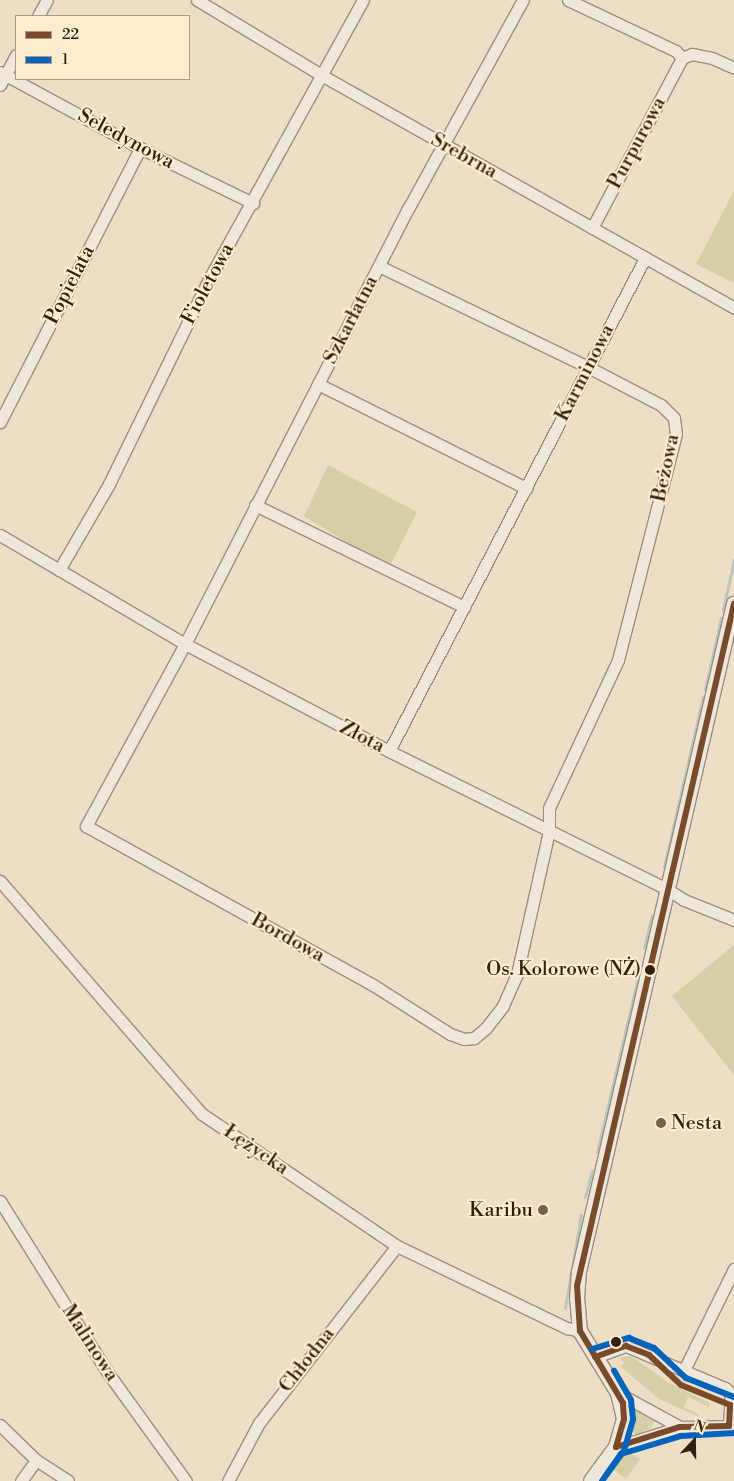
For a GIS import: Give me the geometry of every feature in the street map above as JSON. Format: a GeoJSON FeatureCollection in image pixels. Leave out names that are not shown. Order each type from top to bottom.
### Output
{"type":"FeatureCollection","features":[{"type":"Feature","properties":{"kind":"street"},"geometry":{"type":"LineString","coordinates":[[39,15],[47,0]]}},
{"type":"Feature","properties":{"kind":"street","name":"Fioletowa"},"geometry":{"type":"LineString","coordinates":[[59,570],[108,484],[210,277],[253,203],[363,0]]}},
{"type":"Feature","properties":{"kind":"street","name":"Szkarłatna"},"geometry":{"type":"LineString","coordinates":[[185,644],[379,266],[523,0]]}},
{"type":"Feature","properties":{"kind":"street"},"geometry":{"type":"LineString","coordinates":[[568,0],[676,51],[682,58],[692,54],[712,58],[734,68]]}},
{"type":"Feature","properties":{"kind":"street","name":"Srebrna"},"geometry":{"type":"LineString","coordinates":[[200,1],[323,76],[734,308]]}},
{"type":"Feature","properties":{"kind":"street"},"geometry":{"type":"LineString","coordinates":[[2,77],[15,57]]}},
{"type":"Feature","properties":{"kind":"street","name":"Purpurowa"},"geometry":{"type":"LineString","coordinates":[[592,228],[682,58]]}},
{"type":"Feature","properties":{"kind":"street","name":"Seledynowa"},"geometry":{"type":"LineString","coordinates":[[2,77],[140,148],[253,203]]}},
{"type":"Feature","properties":{"kind":"street","name":"Popielata"},"geometry":{"type":"LineString","coordinates":[[0,422],[140,148]]}},
{"type":"Feature","properties":{"kind":"street","name":"Karminowa"},"geometry":{"type":"LineString","coordinates":[[389,751],[645,258]]}},
{"type":"Feature","properties":{"kind":"street","name":"Beżowa"},"geometry":{"type":"LineString","coordinates":[[379,266],[588,367],[661,405],[674,418],[676,434],[618,660],[549,808],[549,831]]}},
{"type":"Feature","properties":{"kind":"street"},"geometry":{"type":"LineString","coordinates":[[318,384],[526,488]]}},
{"type":"Feature","properties":{"kind":"street"},"geometry":{"type":"LineString","coordinates":[[255,505],[464,607]]}},
{"type":"Feature","properties":{"kind":"street","name":"Złota"},"geometry":{"type":"LineString","coordinates":[[0,535],[185,644],[389,751],[667,889],[684,900],[734,920]]}},
{"type":"Feature","properties":{"kind":"street"},"geometry":{"type":"LineString","coordinates":[[591,1481],[616,1447],[624,1419],[618,1393],[580,1331],[577,1300],[579,1272],[734,604]]}},
{"type":"Feature","properties":{"kind":"street","name":"Bordowa"},"geometry":{"type":"LineString","coordinates":[[185,644],[86,826],[373,985],[450,1034],[464,1039],[474,1038],[486,1028],[512,990],[549,831]]}},
{"type":"Feature","properties":{"kind":"street","name":"Łężycka"},"geometry":{"type":"LineString","coordinates":[[0,881],[202,1114],[397,1246],[567,1328],[580,1331]]}},
{"type":"Feature","properties":{"kind":"street","name":"Malinowa"},"geometry":{"type":"LineString","coordinates":[[0,1201],[108,1373],[186,1481]]}},
{"type":"Feature","properties":{"kind":"street","name":"Chłodna"},"geometry":{"type":"LineString","coordinates":[[228,1481],[259,1423],[397,1246]]}},
{"type":"Feature","properties":{"kind":"street"},"geometry":{"type":"LineString","coordinates":[[684,1370],[734,1269]]}},
{"type":"Feature","properties":{"kind":"street"},"geometry":{"type":"LineString","coordinates":[[595,1357],[626,1346],[725,1388],[731,1394],[732,1426],[680,1427],[616,1447]]}},
{"type":"Feature","properties":{"kind":"street"},"geometry":{"type":"LineString","coordinates":[[618,1393],[680,1427]]}},
{"type":"Feature","properties":{"kind":"street"},"geometry":{"type":"LineString","coordinates":[[0,1425],[36,1460],[68,1481]]}},
{"type":"Feature","properties":{"kind":"street"},"geometry":{"type":"LineString","coordinates":[[21,1481],[36,1460]]}},
{"type":"Feature","properties":{"kind":"shaded area"},"geometry":{"type":"Polygon","coordinates":[[[734,191],[734,283],[696,264],[734,191]]]}},
{"type":"Feature","properties":{"kind":"shaded area"},"geometry":{"type":"Polygon","coordinates":[[[328,465],[417,512],[389,568],[304,516],[328,465]]]}},
{"type":"Feature","properties":{"kind":"shaded area"},"geometry":{"type":"Polygon","coordinates":[[[734,945],[734,1075],[672,996],[734,945]]]}},
{"type":"Feature","properties":{"kind":"shaded area"},"geometry":{"type":"Polygon","coordinates":[[[631,1356],[669,1383],[710,1403],[709,1407],[688,1397],[684,1407],[700,1415],[697,1416],[659,1399],[620,1366],[624,1364],[620,1357],[631,1356]]]}},
{"type":"Feature","properties":{"kind":"shaded area"},"geometry":{"type":"Polygon","coordinates":[[[635,1409],[655,1420],[651,1428],[638,1435],[629,1430],[635,1409]]]}},
{"type":"Feature","properties":{"kind":"shaded area"},"geometry":{"type":"Polygon","coordinates":[[[626,1451],[640,1459],[626,1479],[610,1467],[626,1451]]]}},
{"type":"Feature","properties":{"kind":"waterway"},"geometry":{"type":"LineString","coordinates":[[723,610],[734,559]]}},
{"type":"Feature","properties":{"kind":"waterway"},"geometry":{"type":"LineString","coordinates":[[705,689],[721,618]]}},
{"type":"Feature","properties":{"kind":"waterway"},"geometry":{"type":"LineString","coordinates":[[664,867],[703,697]]}},
{"type":"Feature","properties":{"kind":"waterway"},"geometry":{"type":"LineString","coordinates":[[644,947],[652,916]]}},
{"type":"Feature","properties":{"kind":"waterway"},"geometry":{"type":"LineString","coordinates":[[597,1152],[637,981]]}},
{"type":"Feature","properties":{"kind":"waterway"},"geometry":{"type":"LineString","coordinates":[[585,1197],[592,1171]]}},
{"type":"Feature","properties":{"kind":"waterway"},"geometry":{"type":"LineString","coordinates":[[565,1308],[581,1214]]}},
{"type":"Feature","properties":{"kind":"transit line","name":"22"},"geometry":{"type":"LineString","coordinates":[[616,1447],[624,1419],[623,1403],[580,1331],[577,1286],[734,604]]}},
{"type":"Feature","properties":{"kind":"transit line","name":"1"},"geometry":{"type":"LineString","coordinates":[[592,1349],[629,1338],[654,1348],[686,1378],[734,1397]]}},
{"type":"Feature","properties":{"kind":"transit line","name":"22"},"geometry":{"type":"LineString","coordinates":[[595,1357],[626,1346],[649,1355],[681,1385],[730,1405]]}},
{"type":"Feature","properties":{"kind":"transit line","name":"1"},"geometry":{"type":"LineString","coordinates":[[607,1474],[624,1451],[633,1419],[631,1400],[614,1370]]}},
{"type":"Feature","properties":{"kind":"transit line","name":"22"},"geometry":{"type":"LineString","coordinates":[[616,1447],[680,1427],[729,1426],[730,1405]]}},
{"type":"Feature","properties":{"kind":"transit line","name":"1"},"geometry":{"type":"LineString","coordinates":[[602,1481],[621,1454],[681,1436],[734,1433]]}},
{"type":"Feature","properties":{"kind":"place","name":"Os. Kolorowe (NŻ)"},"geometry":{"type":"Point","coordinates":[650,970]}},
{"type":"Feature","properties":{"kind":"place","name":"Nesta"},"geometry":{"type":"Point","coordinates":[661,1123]}},
{"type":"Feature","properties":{"kind":"place","name":"Karibu"},"geometry":{"type":"Point","coordinates":[543,1210]}}]}
